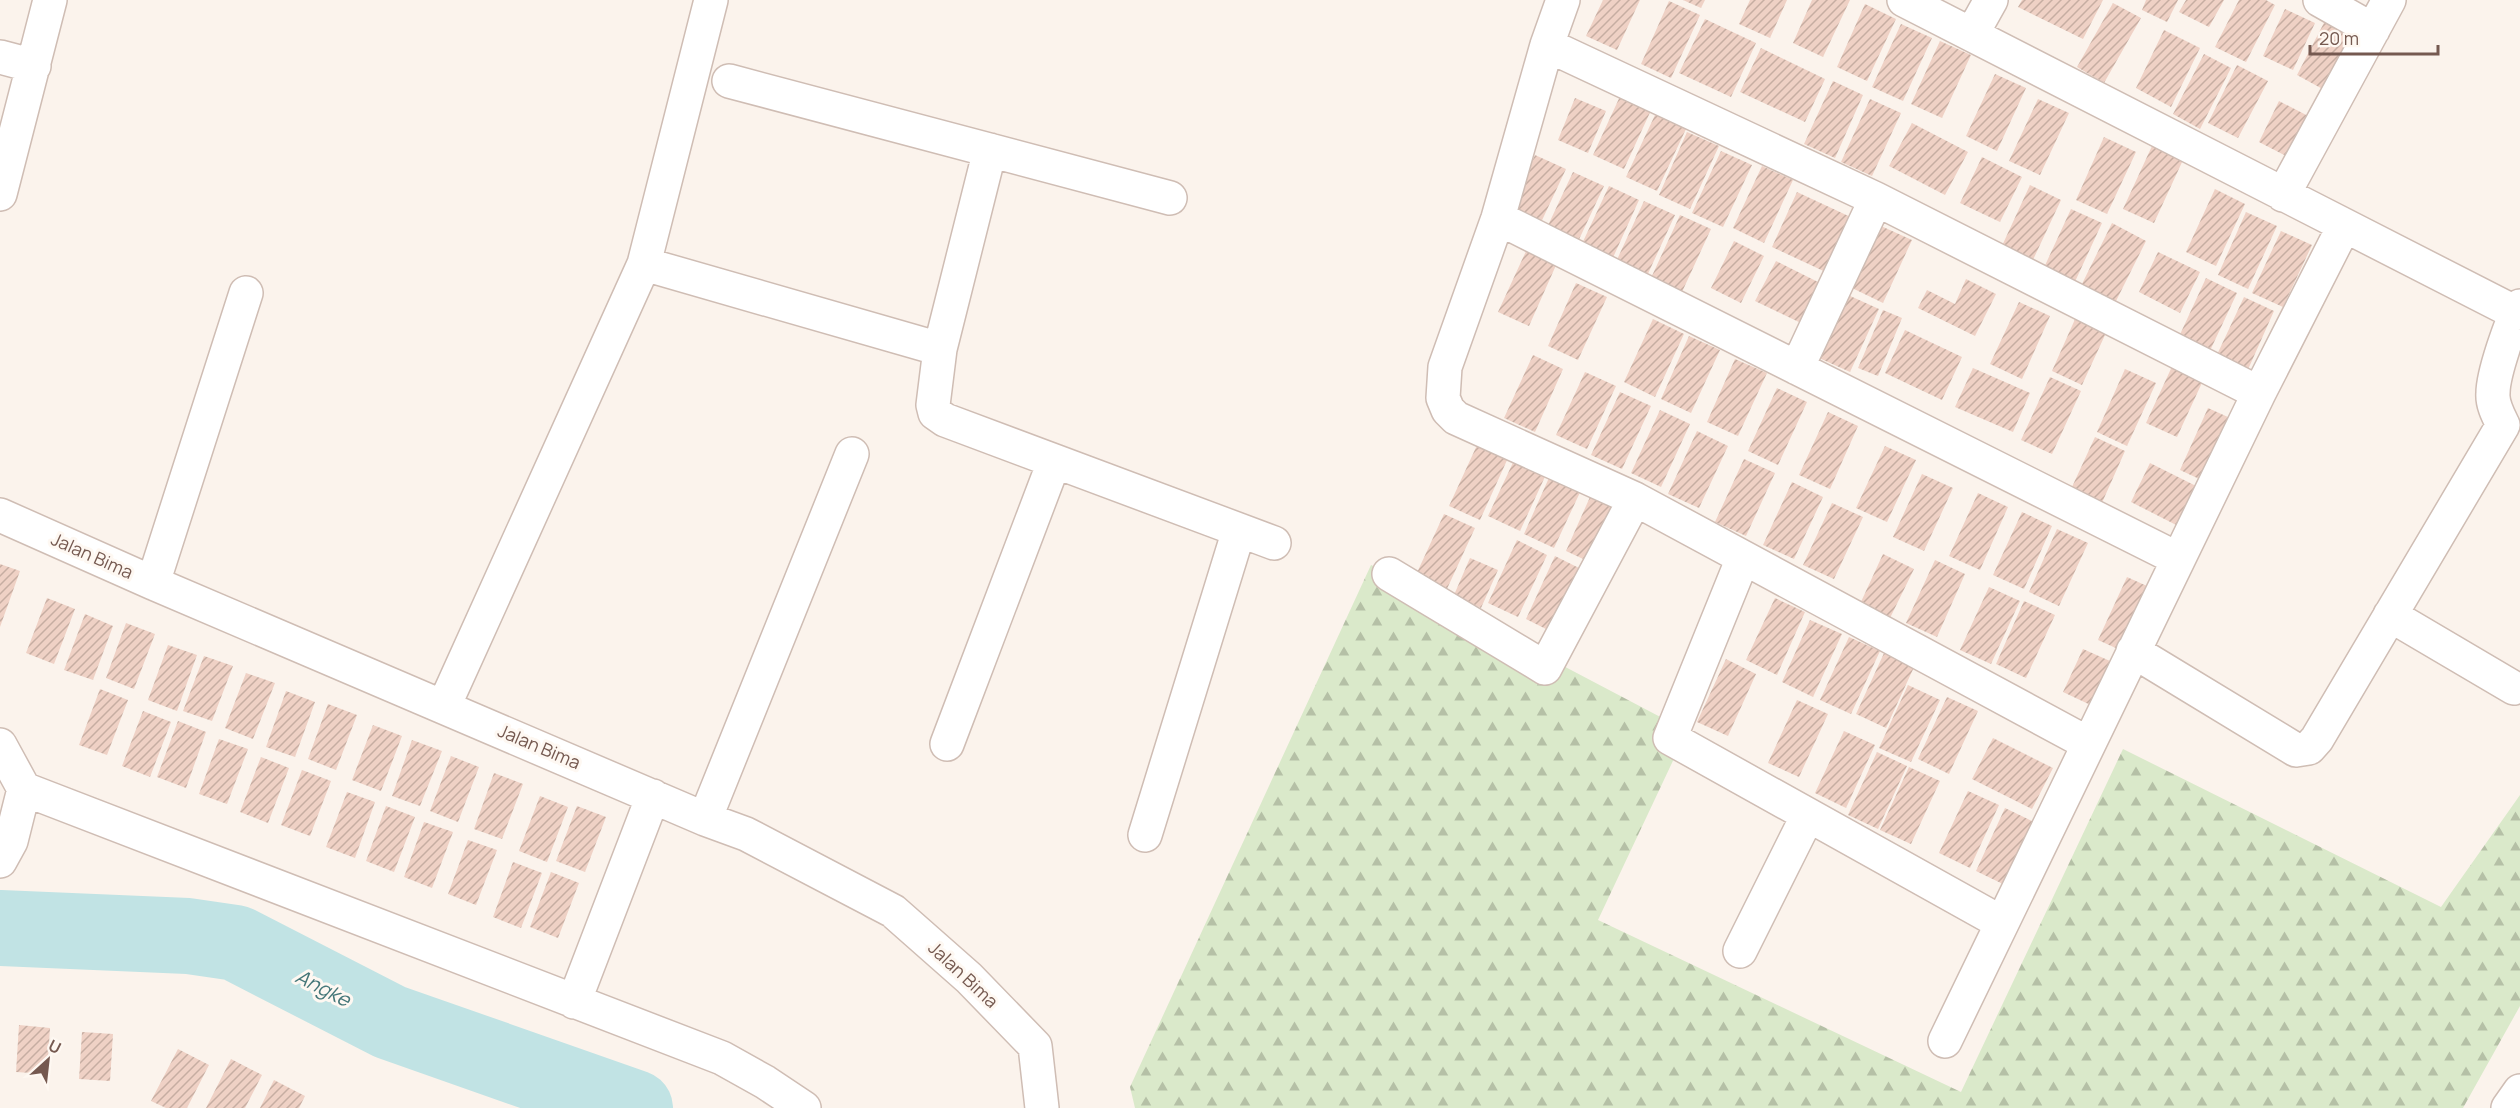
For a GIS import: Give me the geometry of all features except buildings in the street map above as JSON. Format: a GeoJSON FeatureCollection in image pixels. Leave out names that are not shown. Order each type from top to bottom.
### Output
{"type":"FeatureCollection","features":[{"type":"Feature","properties":{"kind":"street"},"geometry":{"type":"LineString","coordinates":[[0,194],[50,0]]}},
{"type":"Feature","properties":{"kind":"street"},"geometry":{"type":"LineString","coordinates":[[444,706],[644,264],[711,0]]}},
{"type":"Feature","properties":{"kind":"street"},"geometry":{"type":"LineString","coordinates":[[1563,0],[1547,45],[1497,218],[1445,367],[1443,398],[1448,410],[1456,418],[1635,499],[2088,744]]}},
{"type":"Feature","properties":{"kind":"street"},"geometry":{"type":"LineString","coordinates":[[1904,0],[2344,226],[2518,309],[2498,366],[2493,393],[2496,410],[2511,429],[2390,615],[2317,739],[2309,748],[2296,750],[2133,651]]}},
{"type":"Feature","properties":{"kind":"street"},"geometry":{"type":"LineString","coordinates":[[1972,34],[1991,0]]}},
{"type":"Feature","properties":{"kind":"street"},"geometry":{"type":"LineString","coordinates":[[2320,0],[2373,30]]}},
{"type":"Feature","properties":{"kind":"street"},"geometry":{"type":"LineString","coordinates":[[2283,195],[2389,0]]}},
{"type":"Feature","properties":{"kind":"street"},"geometry":{"type":"LineString","coordinates":[[1547,45],[1876,199],[2259,393]]}},
{"type":"Feature","properties":{"kind":"street"},"geometry":{"type":"LineString","coordinates":[[0,57],[34,66]]}},
{"type":"Feature","properties":{"kind":"street"},"geometry":{"type":"LineString","coordinates":[[729,81],[1170,198]]}},
{"type":"Feature","properties":{"kind":"street"},"geometry":{"type":"LineString","coordinates":[[990,150],[940,349],[933,405],[935,413],[945,420],[1053,462],[1274,543]]}},
{"type":"Feature","properties":{"kind":"street"},"geometry":{"type":"LineString","coordinates":[[1797,368],[1876,199]]}},
{"type":"Feature","properties":{"kind":"street"},"geometry":{"type":"LineString","coordinates":[[1497,218],[2178,559]]}},
{"type":"Feature","properties":{"kind":"street"},"geometry":{"type":"LineString","coordinates":[[1945,1041],[2259,393],[2344,226]]}},
{"type":"Feature","properties":{"kind":"street"},"geometry":{"type":"LineString","coordinates":[[644,264],[940,349]]}},
{"type":"Feature","properties":{"kind":"street"},"geometry":{"type":"LineString","coordinates":[[153,583],[246,293]]}},
{"type":"Feature","properties":{"kind":"street"},"geometry":{"type":"LineString","coordinates":[[705,819],[852,454]]}},
{"type":"Feature","properties":{"kind":"street"},"geometry":{"type":"LineString","coordinates":[[947,744],[1053,462]]}},
{"type":"Feature","properties":{"kind":"street"},"geometry":{"type":"LineString","coordinates":[[1389,574],[1545,668],[1635,499]]}},
{"type":"Feature","properties":{"kind":"street","name":"Jalan Bima"},"geometry":{"type":"LineString","coordinates":[[0,515],[153,583],[705,819],[746,834],[893,911],[969,978],[1035,1046],[1042,1108]]}},
{"type":"Feature","properties":{"kind":"street"},"geometry":{"type":"LineString","coordinates":[[1145,835],[1239,530]]}},
{"type":"Feature","properties":{"kind":"street"},"geometry":{"type":"LineString","coordinates":[[1743,558],[1670,738],[2002,923]]}},
{"type":"Feature","properties":{"kind":"street"},"geometry":{"type":"LineString","coordinates":[[2390,615],[2514,688]]}},
{"type":"Feature","properties":{"kind":"street"},"geometry":{"type":"LineString","coordinates":[[0,745],[24,789],[722,1058],[765,1082],[804,1108]]}},
{"type":"Feature","properties":{"kind":"street"},"geometry":{"type":"LineString","coordinates":[[0,861],[11,841],[24,789]]}},
{"type":"Feature","properties":{"kind":"street"},"geometry":{"type":"LineString","coordinates":[[574,1002],[653,796]]}},
{"type":"Feature","properties":{"kind":"street"},"geometry":{"type":"LineString","coordinates":[[1740,951],[1808,815]]}},
{"type":"Feature","properties":{"kind":"street"},"geometry":{"type":"LineString","coordinates":[[2508,1108],[2520,1091]]}},
{"type":"Feature","properties":{"kind":"green space"},"geometry":{"type":"Polygon","coordinates":[[[1371,565],[1687,731],[1598,920],[1961,1092],[2123,749],[2441,907],[2520,795],[2520,1006],[2463,1108],[1135,1108],[1130,1087],[1371,565]]]}},
{"type":"Feature","properties":{"kind":"waterway","name":"Angke"},"geometry":{"type":"LineString","coordinates":[[0,928],[188,936],[236,943],[390,1022],[635,1108]]}}]}
